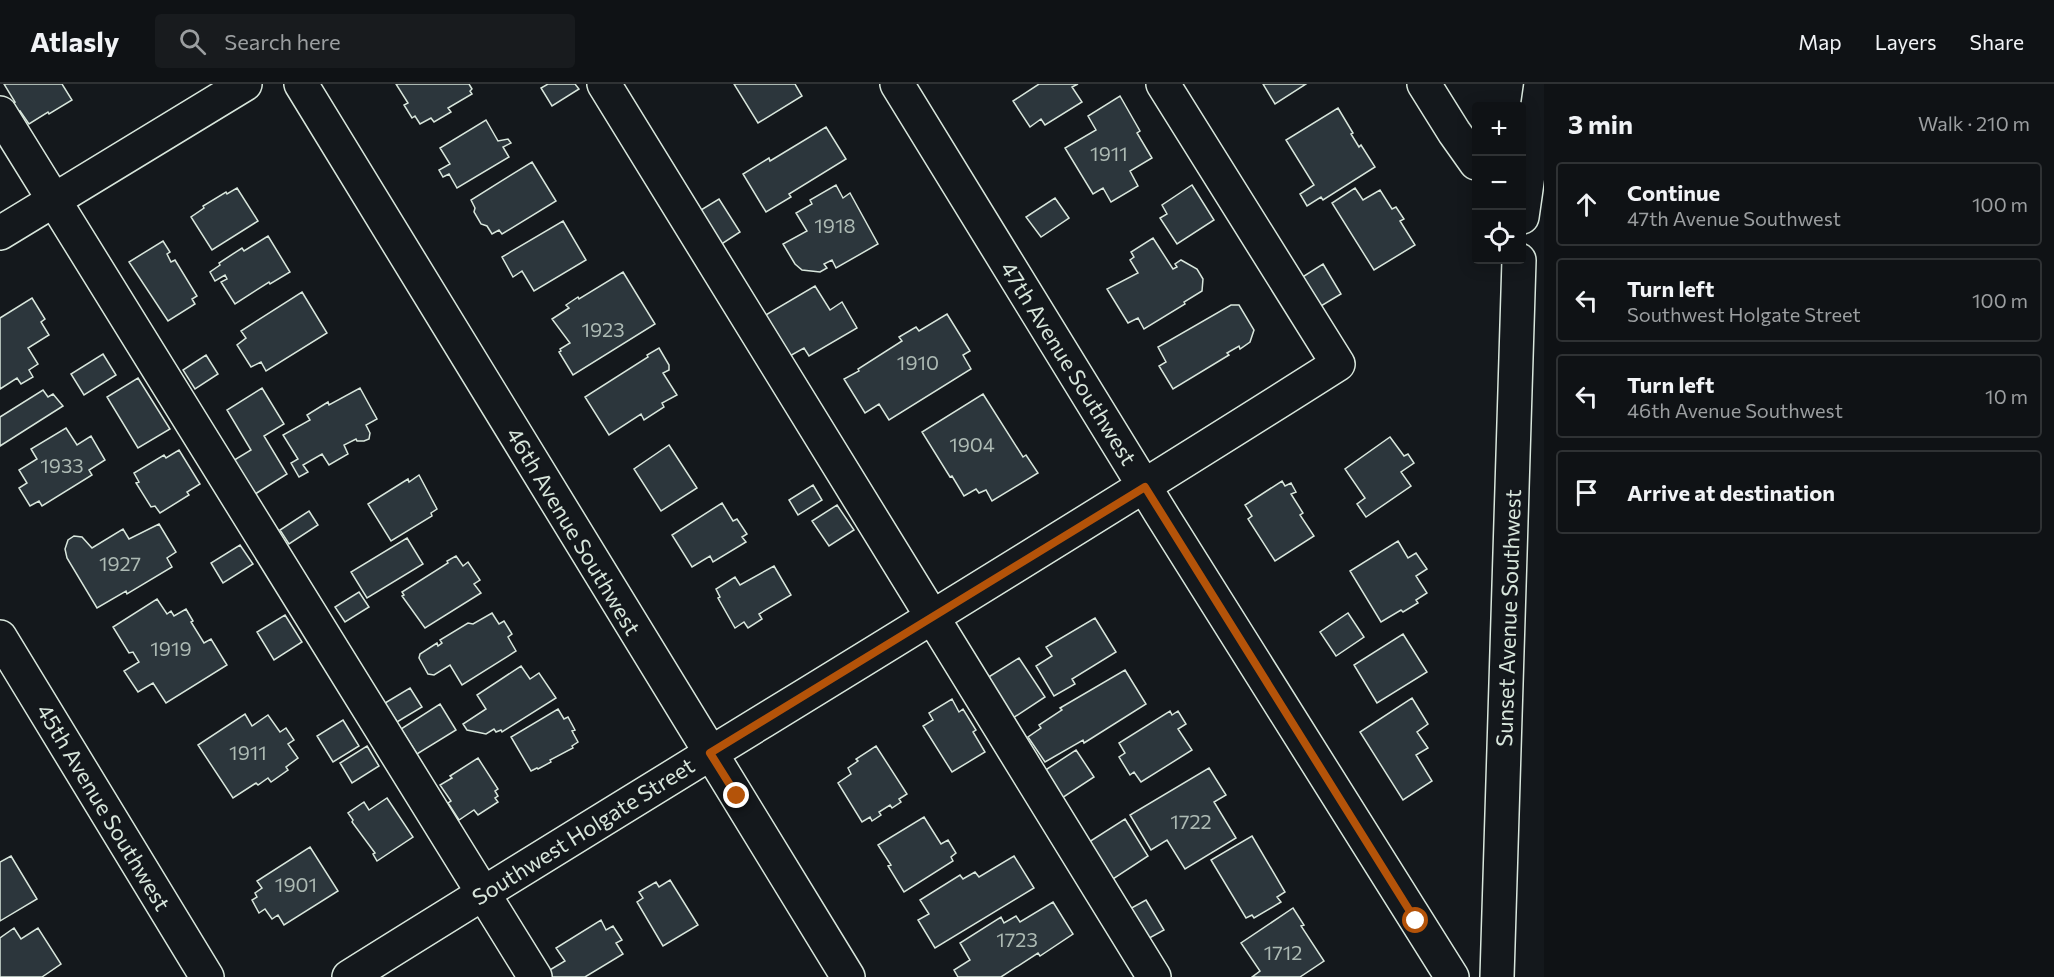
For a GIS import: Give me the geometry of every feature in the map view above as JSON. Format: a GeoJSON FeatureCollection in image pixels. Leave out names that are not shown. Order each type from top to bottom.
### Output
{"type":"FeatureCollection","features":[{"type":"Feature","properties":{"kind":"street"},"geometry":{"type":"LineString","coordinates":[[0,233],[245,84]]}},
{"type":"Feature","properties":{"kind":"street","name":"46th Avenue Southwest"},"geometry":{"type":"LineString","coordinates":[[301,84],[848,977]]}},
{"type":"Feature","properties":{"kind":"street"},"geometry":{"type":"LineString","coordinates":[[604,84],[1154,977]]}},
{"type":"Feature","properties":{"kind":"street","name":"47th Avenue Southwest"},"geometry":{"type":"LineString","coordinates":[[897,84],[1145,487],[1452,977]]}},
{"type":"Feature","properties":{"kind":"street","name":"Southwest Holgate Street"},"geometry":{"type":"LineString","coordinates":[[349,977],[932,616],[1145,487],[1338,364],[1163,84]]}},
{"type":"Feature","properties":{"kind":"street"},"geometry":{"type":"LineString","coordinates":[[1424,84],[1472,157]]}},
{"type":"Feature","properties":{"kind":"street"},"geometry":{"type":"LineString","coordinates":[[1522,210],[1541,84]]}},
{"type":"Feature","properties":{"kind":"street"},"geometry":{"type":"LineString","coordinates":[[0,113],[535,977]]}},
{"type":"Feature","properties":{"kind":"street","name":"Sunset Avenue Southwest"},"geometry":{"type":"LineString","coordinates":[[1497,977],[1519,264]]}},
{"type":"Feature","properties":{"kind":"street","name":"45th Avenue Southwest"},"geometry":{"type":"LineString","coordinates":[[0,636],[207,977]]}},
{"type":"Feature","properties":{"kind":"building"},"geometry":{"type":"Polygon","coordinates":[[[4,84],[62,84],[72,100],[29,124],[20,111],[17,112],[12,103],[15,102],[4,84]]]}},
{"type":"Feature","properties":{"kind":"building"},"geometry":{"type":"Polygon","coordinates":[[[396,84],[469,84],[472,94],[448,108],[451,112],[434,122],[431,118],[420,124],[415,116],[412,118],[404,105],[408,103],[396,84]]]}},
{"type":"Feature","properties":{"kind":"building"},"geometry":{"type":"Polygon","coordinates":[[[548,84],[575,84],[579,89],[552,106],[541,88],[548,84]]]}},
{"type":"Feature","properties":{"kind":"building"},"geometry":{"type":"Polygon","coordinates":[[[734,84],[795,84],[802,96],[758,123],[734,84]]]}},
{"type":"Feature","properties":{"kind":"building"},"geometry":{"type":"Polygon","coordinates":[[[1039,84],[1078,84],[1072,87],[1082,102],[1045,125],[1041,119],[1030,127],[1013,101],[1039,84]]]}},
{"type":"Feature","properties":{"kind":"building"},"geometry":{"type":"Polygon","coordinates":[[[1263,84],[1306,84],[1275,104],[1263,84]]]}},
{"type":"Feature","properties":{"kind":"building"},"geometry":{"type":"Polygon","coordinates":[[[1120,96],[1140,131],[1137,133],[1152,158],[1130,171],[1138,186],[1111,202],[1103,188],[1093,194],[1065,148],[1096,130],[1088,116],[1120,96]]]}},
{"type":"Feature","properties":{"kind":"building"},"geometry":{"type":"Polygon","coordinates":[[[1338,108],[1359,147],[1361,145],[1375,167],[1323,200],[1321,197],[1307,206],[1300,194],[1314,185],[1286,140],[1338,108]]]}},
{"type":"Feature","properties":{"kind":"building"},"geometry":{"type":"Polygon","coordinates":[[[486,120],[498,141],[508,139],[511,143],[503,147],[509,157],[457,188],[449,174],[443,177],[439,170],[450,164],[440,148],[486,120]]]}},
{"type":"Feature","properties":{"kind":"building"},"geometry":{"type":"Polygon","coordinates":[[[826,127],[846,159],[789,194],[791,197],[766,212],[743,174],[769,158],[770,161],[826,127]]]}},
{"type":"Feature","properties":{"kind":"building"},"geometry":{"type":"Polygon","coordinates":[[[532,162],[556,201],[502,234],[499,230],[492,234],[487,226],[481,224],[474,212],[475,208],[471,200],[532,162]]]}},
{"type":"Feature","properties":{"kind":"building"},"geometry":{"type":"Polygon","coordinates":[[[836,185],[843,198],[850,193],[878,244],[836,268],[832,260],[824,264],[827,268],[820,272],[802,270],[795,264],[783,244],[807,231],[796,213],[812,204],[810,200],[836,185]]]}},
{"type":"Feature","properties":{"kind":"building"},"geometry":{"type":"Polygon","coordinates":[[[1192,185],[1214,220],[1177,244],[1160,218],[1167,214],[1162,205],[1192,185]]]}},
{"type":"Feature","properties":{"kind":"building"},"geometry":{"type":"Polygon","coordinates":[[[237,188],[258,221],[212,250],[191,217],[204,208],[203,206],[237,188]]]}},
{"type":"Feature","properties":{"kind":"building"},"geometry":{"type":"Polygon","coordinates":[[[1355,188],[1363,200],[1380,190],[1392,209],[1396,207],[1404,219],[1400,221],[1415,245],[1374,270],[1332,203],[1355,188]]]}},
{"type":"Feature","properties":{"kind":"building"},"geometry":{"type":"Polygon","coordinates":[[[1055,198],[1069,218],[1041,237],[1026,217],[1055,198]]]}},
{"type":"Feature","properties":{"kind":"building"},"geometry":{"type":"Polygon","coordinates":[[[719,199],[740,232],[717,247],[696,213],[719,199]]]}},
{"type":"Feature","properties":{"kind":"building"},"geometry":{"type":"Polygon","coordinates":[[[563,221],[586,260],[534,291],[522,271],[513,277],[502,257],[563,221]]]}},
{"type":"Feature","properties":{"kind":"building"},"geometry":{"type":"Polygon","coordinates":[[[268,236],[290,272],[270,284],[269,282],[235,304],[221,282],[227,279],[225,275],[215,281],[210,272],[242,248],[244,251],[268,236]]]}},
{"type":"Feature","properties":{"kind":"building"},"geometry":{"type":"Polygon","coordinates":[[[1153,238],[1173,269],[1177,267],[1175,264],[1181,260],[1197,269],[1203,279],[1202,291],[1144,329],[1138,318],[1128,323],[1107,289],[1138,273],[1130,260],[1134,257],[1131,252],[1153,238]]]}},
{"type":"Feature","properties":{"kind":"building"},"geometry":{"type":"Polygon","coordinates":[[[163,241],[170,252],[167,254],[171,262],[175,260],[197,296],[192,299],[195,304],[168,321],[129,262],[163,241]]]}},
{"type":"Feature","properties":{"kind":"building"},"geometry":{"type":"Polygon","coordinates":[[[1323,264],[1341,294],[1311,312],[1293,283],[1323,264]]]}},
{"type":"Feature","properties":{"kind":"building"},"geometry":{"type":"Polygon","coordinates":[[[623,272],[655,324],[573,375],[559,352],[570,343],[552,319],[569,308],[566,305],[578,297],[579,299],[623,272]]]}},
{"type":"Feature","properties":{"kind":"building"},"geometry":{"type":"Polygon","coordinates":[[[815,286],[830,310],[842,302],[857,328],[809,356],[804,348],[788,357],[764,316],[815,286]]]}},
{"type":"Feature","properties":{"kind":"building"},"geometry":{"type":"Polygon","coordinates":[[[302,292],[327,333],[266,371],[261,362],[251,367],[237,345],[246,338],[241,331],[302,292]]]}},
{"type":"Feature","properties":{"kind":"building"},"geometry":{"type":"Polygon","coordinates":[[[32,298],[45,319],[41,322],[49,335],[28,348],[38,364],[29,370],[33,377],[21,384],[17,378],[0,389],[0,318],[32,298]]]}},
{"type":"Feature","properties":{"kind":"building"},"geometry":{"type":"Polygon","coordinates":[[[1231,305],[1239,305],[1254,330],[1250,342],[1240,349],[1239,346],[1227,353],[1229,355],[1173,389],[1159,366],[1166,362],[1158,347],[1231,305]]]}},
{"type":"Feature","properties":{"kind":"building"},"geometry":{"type":"Polygon","coordinates":[[[947,314],[970,351],[963,355],[971,369],[889,420],[879,404],[865,413],[844,379],[902,341],[899,337],[916,327],[919,331],[947,314]]]}},
{"type":"Feature","properties":{"kind":"building"},"geometry":{"type":"Polygon","coordinates":[[[659,348],[669,365],[669,370],[663,373],[677,395],[662,403],[664,407],[644,420],[641,414],[609,435],[585,397],[659,348]]]}},
{"type":"Feature","properties":{"kind":"building"},"geometry":{"type":"Polygon","coordinates":[[[103,354],[116,375],[84,395],[71,374],[103,354]]]}},
{"type":"Feature","properties":{"kind":"building"},"geometry":{"type":"Polygon","coordinates":[[[206,355],[218,374],[195,389],[183,370],[206,355]]]}},
{"type":"Feature","properties":{"kind":"building"},"geometry":{"type":"Polygon","coordinates":[[[138,378],[170,429],[138,448],[107,397],[138,378]]]}},
{"type":"Feature","properties":{"kind":"building"},"geometry":{"type":"Polygon","coordinates":[[[262,388],[284,424],[264,436],[287,474],[252,496],[231,462],[251,450],[227,410],[262,388]]]}},
{"type":"Feature","properties":{"kind":"building"},"geometry":{"type":"Polygon","coordinates":[[[360,388],[377,419],[366,425],[370,433],[369,439],[357,441],[356,439],[344,445],[348,454],[329,465],[322,454],[303,465],[308,472],[299,477],[291,463],[298,459],[283,435],[310,420],[307,415],[328,402],[329,405],[360,388]]]}},
{"type":"Feature","properties":{"kind":"building"},"geometry":{"type":"Polygon","coordinates":[[[43,390],[48,397],[53,394],[63,406],[0,446],[0,417],[43,390]]]}},
{"type":"Feature","properties":{"kind":"building"},"geometry":{"type":"Polygon","coordinates":[[[983,394],[1023,457],[1026,455],[1038,473],[992,501],[986,490],[979,493],[976,489],[964,496],[922,432],[983,394]]]}},
{"type":"Feature","properties":{"kind":"building"},"geometry":{"type":"Polygon","coordinates":[[[66,428],[77,445],[91,436],[105,460],[89,470],[92,475],[42,506],[39,501],[30,506],[19,488],[27,483],[19,470],[37,459],[31,449],[66,428]]]}},
{"type":"Feature","properties":{"kind":"building"},"geometry":{"type":"Polygon","coordinates":[[[1390,437],[1404,456],[1408,454],[1414,463],[1401,472],[1411,486],[1366,517],[1357,504],[1365,498],[1345,469],[1390,437]]]}},
{"type":"Feature","properties":{"kind":"building"},"geometry":{"type":"Polygon","coordinates":[[[669,445],[697,488],[661,511],[634,469],[669,445]]]}},
{"type":"Feature","properties":{"kind":"building"},"geometry":{"type":"Polygon","coordinates":[[[179,450],[200,484],[187,492],[189,495],[160,513],[155,506],[151,507],[136,483],[139,482],[134,473],[164,455],[166,458],[179,450]]]}},
{"type":"Feature","properties":{"kind":"building"},"geometry":{"type":"Polygon","coordinates":[[[419,475],[437,509],[431,513],[432,516],[391,541],[368,504],[408,479],[409,482],[419,475]]]}},
{"type":"Feature","properties":{"kind":"building"},"geometry":{"type":"Polygon","coordinates":[[[1282,481],[1285,486],[1291,483],[1296,492],[1291,494],[1303,513],[1300,515],[1314,536],[1275,561],[1248,519],[1252,516],[1245,505],[1282,481]]]}},
{"type":"Feature","properties":{"kind":"building"},"geometry":{"type":"Polygon","coordinates":[[[813,485],[822,500],[798,515],[789,500],[813,485]]]}},
{"type":"Feature","properties":{"kind":"building"},"geometry":{"type":"Polygon","coordinates":[[[722,503],[733,521],[737,519],[747,534],[742,537],[746,542],[713,562],[710,556],[692,567],[672,535],[722,503]]]}},
{"type":"Feature","properties":{"kind":"building"},"geometry":{"type":"Polygon","coordinates":[[[837,505],[854,530],[829,546],[812,521],[837,505]]]}},
{"type":"Feature","properties":{"kind":"building"},"geometry":{"type":"Polygon","coordinates":[[[309,511],[318,525],[289,544],[280,530],[309,511]]]}},
{"type":"Feature","properties":{"kind":"building"},"geometry":{"type":"Polygon","coordinates":[[[159,524],[176,552],[167,558],[172,567],[127,594],[126,591],[97,608],[67,558],[65,549],[68,540],[74,536],[82,537],[92,548],[123,529],[129,539],[159,524]]]}},
{"type":"Feature","properties":{"kind":"building"},"geometry":{"type":"Polygon","coordinates":[[[407,538],[423,564],[367,598],[351,572],[407,538]]]}},
{"type":"Feature","properties":{"kind":"building"},"geometry":{"type":"Polygon","coordinates":[[[1398,541],[1408,558],[1416,553],[1427,569],[1416,576],[1427,593],[1416,600],[1418,603],[1381,622],[1350,571],[1398,541]]]}},
{"type":"Feature","properties":{"kind":"building"},"geometry":{"type":"Polygon","coordinates":[[[240,545],[253,564],[223,583],[211,563],[240,545]]]}},
{"type":"Feature","properties":{"kind":"building"},"geometry":{"type":"Polygon","coordinates":[[[456,556],[463,566],[468,562],[480,580],[474,584],[481,593],[425,628],[402,596],[404,595],[402,592],[456,556]]]}},
{"type":"Feature","properties":{"kind":"building"},"geometry":{"type":"Polygon","coordinates":[[[774,566],[791,595],[759,614],[762,619],[748,628],[744,622],[735,628],[718,598],[720,597],[716,589],[735,577],[740,585],[774,566]]]}},
{"type":"Feature","properties":{"kind":"building"},"geometry":{"type":"Polygon","coordinates":[[[359,592],[369,607],[345,622],[335,607],[359,592]]]}},
{"type":"Feature","properties":{"kind":"building"},"geometry":{"type":"Polygon","coordinates":[[[157,599],[167,614],[171,611],[174,616],[186,609],[204,643],[211,639],[227,665],[166,703],[153,683],[138,692],[124,671],[139,662],[133,652],[129,653],[113,627],[157,599]]]}},
{"type":"Feature","properties":{"kind":"building"},"geometry":{"type":"Polygon","coordinates":[[[492,613],[499,624],[504,621],[512,634],[508,637],[516,651],[462,685],[450,665],[434,675],[428,674],[419,658],[420,654],[437,643],[438,646],[442,643],[440,640],[468,623],[473,624],[492,613]]]}},
{"type":"Feature","properties":{"kind":"building"},"geometry":{"type":"Polygon","coordinates":[[[1348,613],[1364,637],[1336,656],[1320,632],[1348,613]]]}},
{"type":"Feature","properties":{"kind":"building"},"geometry":{"type":"Polygon","coordinates":[[[285,615],[302,642],[274,660],[257,632],[285,615]]]}},
{"type":"Feature","properties":{"kind":"building"},"geometry":{"type":"Polygon","coordinates":[[[1095,618],[1116,652],[1072,679],[1075,684],[1054,696],[1036,666],[1052,656],[1046,647],[1095,618]]]}},
{"type":"Feature","properties":{"kind":"building"},"geometry":{"type":"Polygon","coordinates":[[[1403,634],[1427,672],[1377,703],[1354,665],[1403,634]]]}},
{"type":"Feature","properties":{"kind":"building"},"geometry":{"type":"Polygon","coordinates":[[[1019,658],[1045,697],[1013,718],[987,678],[1019,658]]]}},
{"type":"Feature","properties":{"kind":"building"},"geometry":{"type":"Polygon","coordinates":[[[521,666],[530,679],[539,673],[556,698],[502,732],[501,730],[496,732],[494,729],[486,734],[467,730],[463,724],[486,709],[477,695],[521,666]]]}},
{"type":"Feature","properties":{"kind":"building"},"geometry":{"type":"Polygon","coordinates":[[[1125,670],[1146,704],[1084,743],[1083,740],[1045,762],[1028,737],[1041,728],[1039,725],[1062,710],[1060,708],[1125,670]]]}},
{"type":"Feature","properties":{"kind":"building"},"geometry":{"type":"Polygon","coordinates":[[[410,688],[422,707],[397,722],[385,703],[410,688]]]}},
{"type":"Feature","properties":{"kind":"building"},"geometry":{"type":"Polygon","coordinates":[[[1412,698],[1428,724],[1417,732],[1428,748],[1416,755],[1432,781],[1403,800],[1360,732],[1412,698]]]}},
{"type":"Feature","properties":{"kind":"building"},"geometry":{"type":"Polygon","coordinates":[[[952,699],[959,712],[963,709],[976,730],[973,732],[985,752],[952,772],[923,726],[933,720],[929,713],[952,699]]]}},
{"type":"Feature","properties":{"kind":"building"},"geometry":{"type":"Polygon","coordinates":[[[440,704],[456,730],[417,754],[401,729],[440,704]]]}},
{"type":"Feature","properties":{"kind":"building"},"geometry":{"type":"Polygon","coordinates":[[[558,709],[564,719],[568,717],[578,742],[572,746],[573,748],[550,760],[551,762],[531,771],[511,737],[558,709]]]}},
{"type":"Feature","properties":{"kind":"building"},"geometry":{"type":"Polygon","coordinates":[[[1170,711],[1172,715],[1178,711],[1186,724],[1178,729],[1192,750],[1141,782],[1134,772],[1130,775],[1119,757],[1125,753],[1119,743],[1170,711]]]}},
{"type":"Feature","properties":{"kind":"building"},"geometry":{"type":"Polygon","coordinates":[[[245,714],[252,726],[268,715],[280,732],[286,728],[294,740],[288,744],[298,758],[286,767],[288,770],[271,782],[268,778],[258,785],[256,783],[233,798],[198,745],[245,714]]]}},
{"type":"Feature","properties":{"kind":"building"},"geometry":{"type":"Polygon","coordinates":[[[343,720],[359,746],[333,762],[317,736],[343,720]]]}},
{"type":"Feature","properties":{"kind":"building"},"geometry":{"type":"Polygon","coordinates":[[[367,746],[379,766],[352,783],[340,763],[367,746]]]}},
{"type":"Feature","properties":{"kind":"building"},"geometry":{"type":"Polygon","coordinates":[[[876,746],[907,794],[899,799],[901,802],[892,808],[890,805],[879,812],[881,815],[872,821],[870,817],[862,822],[838,783],[851,774],[848,768],[858,761],[856,759],[876,746]]]}},
{"type":"Feature","properties":{"kind":"building"},"geometry":{"type":"Polygon","coordinates":[[[1076,750],[1094,777],[1062,798],[1044,771],[1076,750]]]}},
{"type":"Feature","properties":{"kind":"building"},"geometry":{"type":"Polygon","coordinates":[[[478,758],[498,789],[495,791],[498,796],[495,798],[498,802],[478,815],[474,810],[459,820],[448,803],[451,801],[440,785],[478,758]]]}},
{"type":"Feature","properties":{"kind":"building"},"geometry":{"type":"Polygon","coordinates":[[[1209,768],[1226,795],[1214,802],[1236,838],[1185,869],[1167,840],[1151,850],[1130,815],[1209,768]]]}},
{"type":"Feature","properties":{"kind":"building"},"geometry":{"type":"Polygon","coordinates":[[[387,798],[413,837],[377,861],[373,854],[375,853],[348,813],[364,802],[369,810],[387,798]]]}},
{"type":"Feature","properties":{"kind":"building"},"geometry":{"type":"Polygon","coordinates":[[[924,817],[941,844],[948,840],[956,853],[951,857],[953,861],[904,892],[878,845],[924,817]]]}},
{"type":"Feature","properties":{"kind":"building"},"geometry":{"type":"Polygon","coordinates":[[[1125,819],[1148,856],[1113,879],[1089,842],[1125,819]]]}},
{"type":"Feature","properties":{"kind":"building"},"geometry":{"type":"Polygon","coordinates":[[[1252,836],[1285,892],[1277,897],[1281,902],[1254,918],[1252,915],[1246,918],[1211,860],[1252,836]]]}},
{"type":"Feature","properties":{"kind":"building"},"geometry":{"type":"Polygon","coordinates":[[[310,847],[338,891],[284,925],[278,915],[272,919],[265,909],[259,913],[252,900],[257,897],[255,893],[262,888],[257,881],[310,847]]]}},
{"type":"Feature","properties":{"kind":"building"},"geometry":{"type":"Polygon","coordinates":[[[11,856],[37,899],[0,921],[0,862],[11,856]]]}},
{"type":"Feature","properties":{"kind":"building"},"geometry":{"type":"Polygon","coordinates":[[[1014,856],[1034,888],[935,948],[918,920],[929,914],[920,900],[960,875],[963,879],[975,872],[979,877],[1014,856]]]}},
{"type":"Feature","properties":{"kind":"building"},"geometry":{"type":"Polygon","coordinates":[[[670,880],[698,925],[663,946],[637,902],[643,898],[639,892],[656,882],[659,887],[670,880]]]}},
{"type":"Feature","properties":{"kind":"building"},"geometry":{"type":"Polygon","coordinates":[[[1146,900],[1164,930],[1144,941],[1126,911],[1146,900]]]}},
{"type":"Feature","properties":{"kind":"building"},"geometry":{"type":"Polygon","coordinates":[[[1053,902],[1073,934],[1040,956],[1038,953],[1001,977],[958,977],[954,970],[970,960],[960,943],[1001,917],[1004,923],[1016,916],[1020,922],[1053,902]]]}},
{"type":"Feature","properties":{"kind":"building"},"geometry":{"type":"Polygon","coordinates":[[[1293,908],[1304,925],[1301,926],[1324,961],[1300,977],[1252,977],[1260,971],[1241,943],[1293,908]]]}},
{"type":"Feature","properties":{"kind":"building"},"geometry":{"type":"Polygon","coordinates":[[[601,920],[606,930],[613,926],[622,940],[616,943],[623,954],[585,977],[552,977],[548,971],[565,961],[556,948],[601,920]]]}},
{"type":"Feature","properties":{"kind":"building"},"geometry":{"type":"Polygon","coordinates":[[[14,928],[21,939],[38,928],[61,964],[42,977],[0,977],[0,938],[14,928]]]}},
{"type":"Feature","properties":{"kind":"route"},"geometry":{"type":"LineString","coordinates":[[737,796],[710,753],[1145,487],[1416,921]]}}]}
